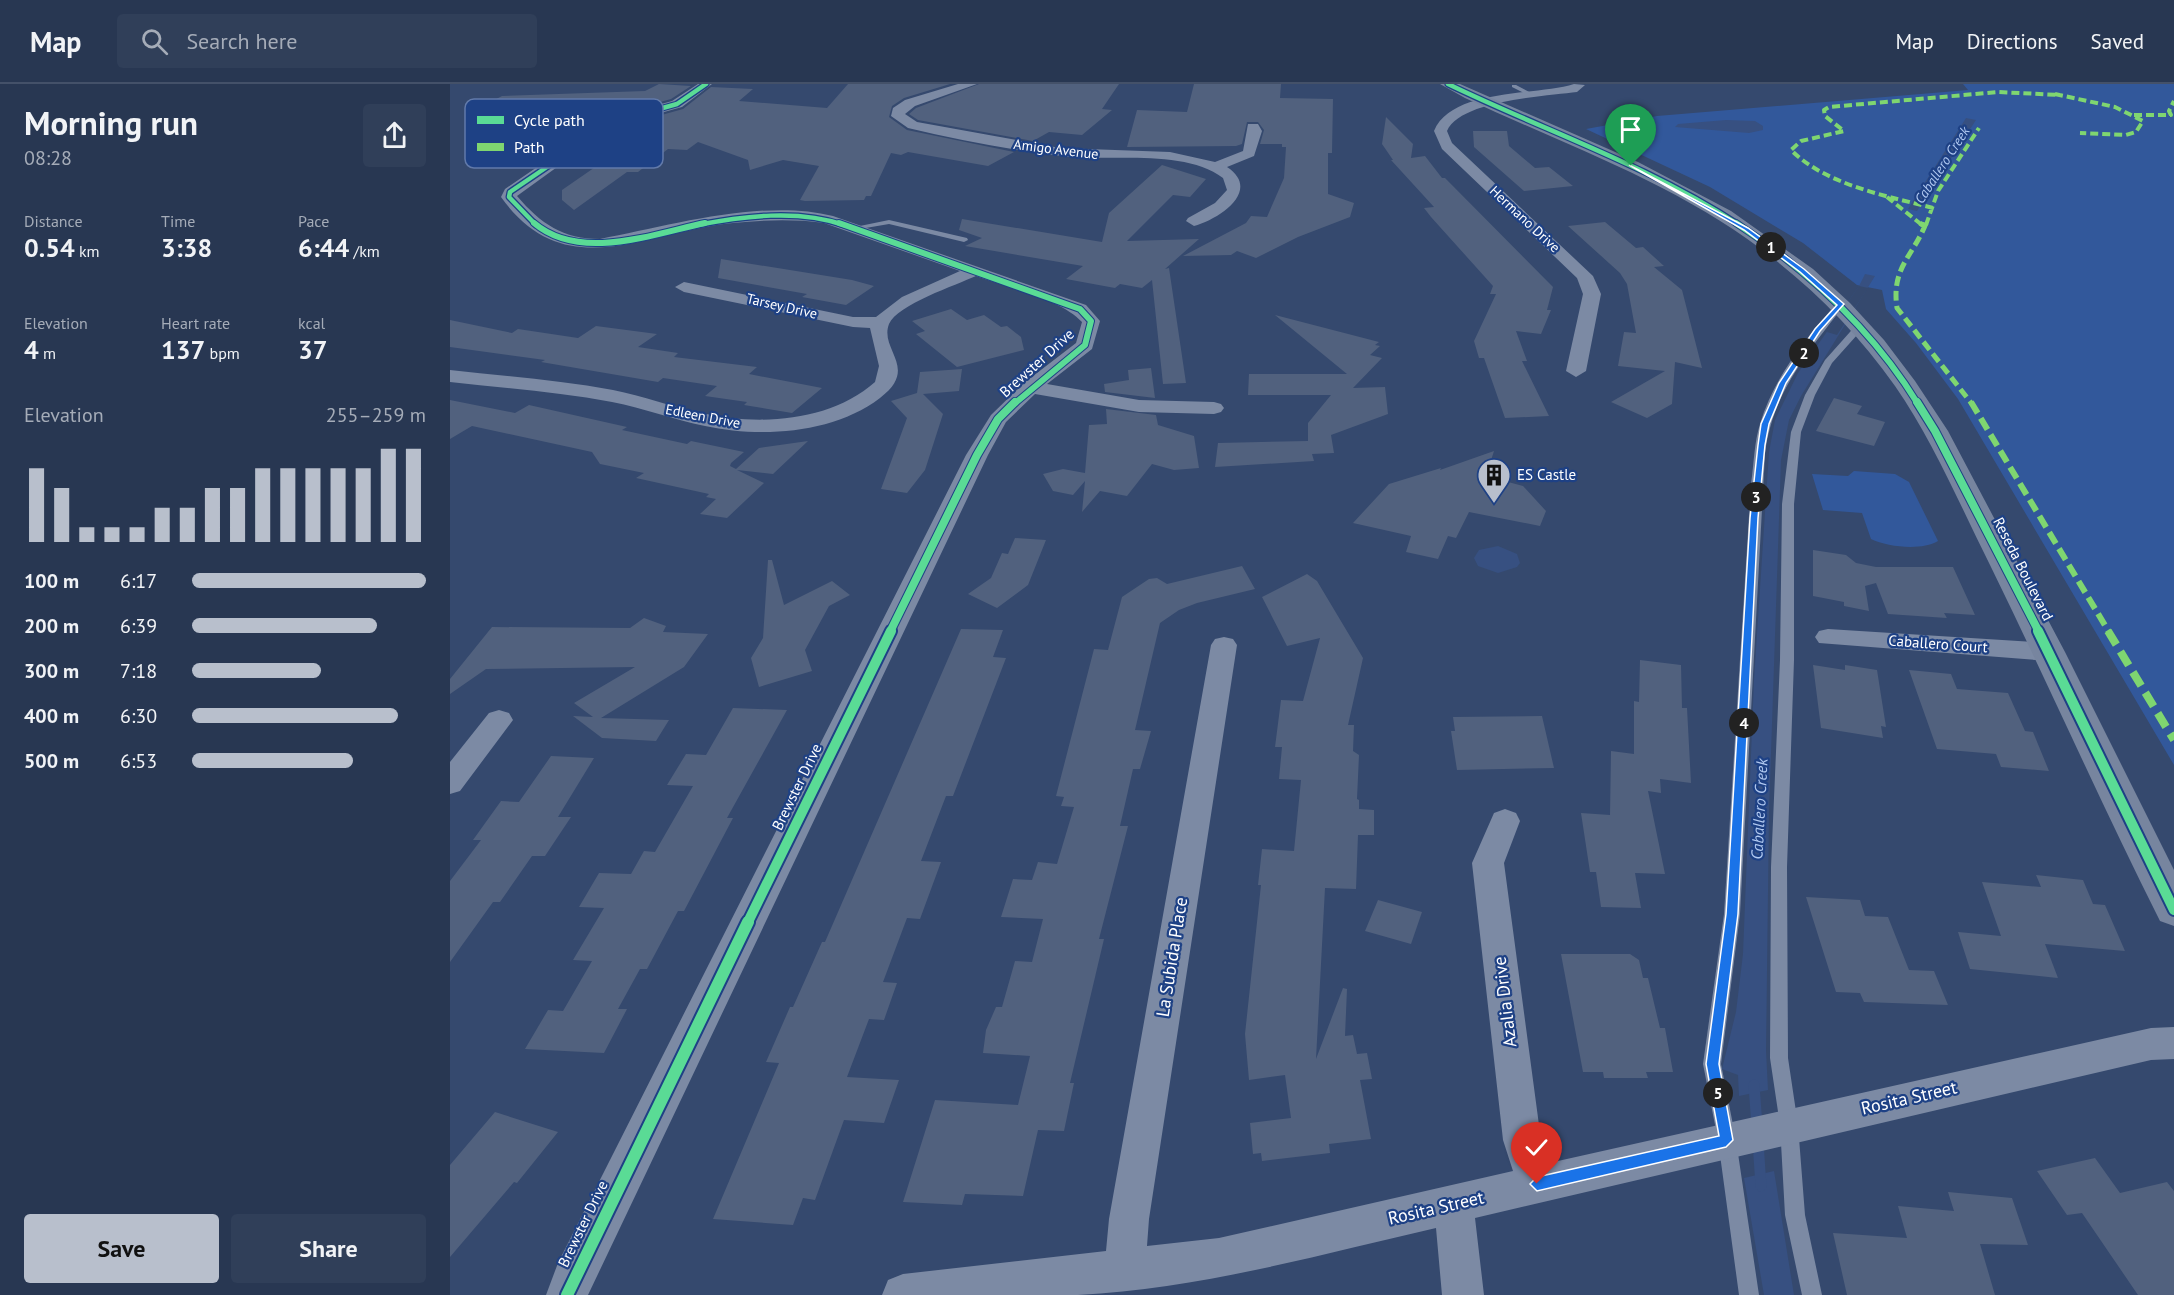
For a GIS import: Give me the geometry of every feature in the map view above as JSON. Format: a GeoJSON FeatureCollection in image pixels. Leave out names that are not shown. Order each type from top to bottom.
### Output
{"type":"FeatureCollection","features":[{"type":"Feature","properties":{"kind":"main road","name":"Reseda Boulevard"},"geometry":{"type":"LineString","coordinates":[[1448,84],[1672,186],[1746,229],[1802,270],[1849,313],[1915,396],[2049,651],[2174,910]]}},
{"type":"Feature","properties":{"kind":"street","name":"Brewster Drive"},"geometry":{"type":"LineString","coordinates":[[663,108],[677,104],[706,84]]}},
{"type":"Feature","properties":{"kind":"street","name":"Amigo Avenue"},"geometry":{"type":"LineString","coordinates":[[971,84],[910,103],[898,111],[898,116],[914,125],[1054,152],[1176,157],[1215,167]]}},
{"type":"Feature","properties":{"kind":"street"},"geometry":{"type":"LineString","coordinates":[[1469,94],[1514,86],[1532,89],[1577,88],[1576,85],[1597,84]]}},
{"type":"Feature","properties":{"kind":"street"},"geometry":{"type":"LineString","coordinates":[[1488,103],[1532,89]]}},
{"type":"Feature","properties":{"kind":"street","name":"Hermano Drive"},"geometry":{"type":"LineString","coordinates":[[1488,103],[1468,108],[1448,118],[1441,128],[1441,136],[1447,146],[1585,276],[1592,294],[1576,371]]}},
{"type":"Feature","properties":{"kind":"street"},"geometry":{"type":"LineString","coordinates":[[1215,167],[1249,153],[1255,131],[1253,127]]}},
{"type":"Feature","properties":{"kind":"street"},"geometry":{"type":"LineString","coordinates":[[1194,221],[1227,202],[1233,194],[1234,184],[1229,175],[1215,167]]}},
{"type":"Feature","properties":{"kind":"street","name":"Brewster Drive"},"geometry":{"type":"LineString","coordinates":[[545,168],[510,192],[509,197],[532,222],[550,236],[578,245],[600,244],[732,218],[781,215],[827,219],[1062,301],[1080,309],[1091,321],[1085,345],[1031,387],[998,419],[977,455],[573,1278],[567,1295]]}},
{"type":"Feature","properties":{"kind":"street"},"geometry":{"type":"LineString","coordinates":[[880,323],[903,304],[974,271]]}},
{"type":"Feature","properties":{"kind":"street","name":"Tarsey Drive"},"geometry":{"type":"LineString","coordinates":[[684,287],[743,297],[844,320],[880,323]]}},
{"type":"Feature","properties":{"kind":"street","name":"Edleen Drive"},"geometry":{"type":"LineString","coordinates":[[450,376],[615,396],[714,421],[748,425],[789,424],[823,417],[855,405],[876,392],[887,377],[889,363],[878,331],[880,323]]}},
{"type":"Feature","properties":{"kind":"street","name":"Brewster Drive"},"geometry":{"type":"LineString","coordinates":[[1031,387],[1139,406],[1214,408]]}},
{"type":"Feature","properties":{"kind":"street","name":"Caballero Court"},"geometry":{"type":"LineString","coordinates":[[1828,636],[2049,651]]}},
{"type":"Feature","properties":{"kind":"street","name":"La Subida Place"},"geometry":{"type":"LineString","coordinates":[[1125,1270],[1129,1220],[1224,645]]}},
{"type":"Feature","properties":{"kind":"street"},"geometry":{"type":"LineString","coordinates":[[450,783],[500,720]]}},
{"type":"Feature","properties":{"kind":"street","name":"Azalia Drive"},"geometry":{"type":"LineString","coordinates":[[1505,821],[1488,863],[1522,1140],[1537,1184]]}},
{"type":"Feature","properties":{"kind":"street","name":"Rosita Street"},"geometry":{"type":"LineString","coordinates":[[903,1295],[1219,1258],[2151,1044],[2174,1043]]}},
{"type":"Feature","properties":{"kind":"street"},"geometry":{"type":"LineString","coordinates":[[1454,1205],[1463,1295]]}},
{"type":"Feature","properties":{"kind":"lane"},"geometry":{"type":"LineString","coordinates":[[854,228],[889,222],[964,240]]}},
{"type":"Feature","properties":{"kind":"lane"},"geometry":{"type":"LineString","coordinates":[[1749,1295],[1757,1134],[1779,1058],[1779,867],[1787,660],[1788,504],[1796,432],[1810,395],[1828,362],[1849,313]]}},
{"type":"Feature","properties":{"kind":"lane"},"geometry":{"type":"LineString","coordinates":[[1812,1295],[1795,1215],[1757,1134],[1712,1064],[1732,914],[1754,518],[1765,424],[1783,383],[1818,330],[1849,313]]}},
{"type":"Feature","properties":{"kind":"shaded area"},"geometry":{"type":"Polygon","coordinates":[[[1963,84],[2174,84],[2174,765],[1958,399],[1916,343],[1886,309],[1882,290],[1857,285],[1803,243],[1710,187],[1586,129],[1657,116],[1968,90],[1963,84]]]}},
{"type":"Feature","properties":{"kind":"shaded area"},"geometry":{"type":"Polygon","coordinates":[[[1854,471],[1895,474],[1909,482],[1938,541],[1914,547],[1886,544],[1871,539],[1862,513],[1823,510],[1812,474],[1848,476],[1854,471]]]}},
{"type":"Feature","properties":{"kind":"water"},"geometry":{"type":"Polygon","coordinates":[[[1966,118],[1976,120],[1917,211],[1908,209],[1966,118]]]}},
{"type":"Feature","properties":{"kind":"water"},"geometry":{"type":"Polygon","coordinates":[[[1726,120],[1755,121],[1763,126],[1763,130],[1749,133],[1675,127],[1678,124],[1726,120]]]}},
{"type":"Feature","properties":{"kind":"water"},"geometry":{"type":"Polygon","coordinates":[[[1865,274],[1875,276],[1801,396],[1789,420],[1781,460],[1769,812],[1766,1051],[1768,1090],[1739,1096],[1738,1075],[1722,1069],[1736,1012],[1743,954],[1754,680],[1769,452],[1775,420],[1798,373],[1865,274]]]}},
{"type":"Feature","properties":{"kind":"water"},"geometry":{"type":"Polygon","coordinates":[[[1498,546],[1517,554],[1520,563],[1517,567],[1498,573],[1478,566],[1474,558],[1479,550],[1498,546]]]}},
{"type":"Feature","properties":{"kind":"water"},"geometry":{"type":"Polygon","coordinates":[[[1774,1171],[1794,1295],[1764,1295],[1744,1178],[1774,1171]]]}},
{"type":"Feature","properties":{"kind":"pier"},"geometry":{"type":"Polygon","coordinates":[[[1859,286],[1868,288],[1837,335],[1827,332],[1859,286]]]}},
{"type":"Feature","properties":{"kind":"building"},"geometry":{"type":"Polygon","coordinates":[[[659,84],[691,86],[671,99],[663,101],[663,99],[496,99],[502,96],[645,91],[659,84]]]}},
{"type":"Feature","properties":{"kind":"building"},"geometry":{"type":"Polygon","coordinates":[[[848,84],[950,84],[904,98],[892,106],[889,117],[907,130],[1014,152],[988,166],[908,152],[901,155],[891,153],[871,196],[866,196],[864,200],[805,201],[800,200],[819,166],[783,160],[750,170],[748,160],[698,142],[687,150],[668,149],[663,153],[663,115],[683,109],[711,87],[753,89],[739,101],[827,108],[848,84]]]}},
{"type":"Feature","properties":{"kind":"building"},"geometry":{"type":"Polygon","coordinates":[[[979,84],[1119,84],[1102,109],[1112,110],[1082,135],[1049,132],[1033,141],[918,120],[909,114],[916,108],[979,84]]]}},
{"type":"Feature","properties":{"kind":"building"},"geometry":{"type":"Polygon","coordinates":[[[1194,84],[1281,84],[1280,98],[1333,99],[1332,153],[1328,153],[1328,194],[1354,203],[1350,217],[1298,237],[1256,258],[1237,251],[1231,255],[1183,256],[1246,223],[1251,216],[1267,217],[1284,178],[1286,147],[1282,147],[1282,144],[1260,144],[1264,130],[1258,122],[1247,122],[1242,144],[1236,146],[1127,147],[1137,110],[1187,112],[1194,84]]]}},
{"type":"Feature","properties":{"kind":"building"},"geometry":{"type":"Polygon","coordinates":[[[1386,117],[1413,144],[1411,158],[1425,156],[1442,178],[1445,178],[1553,287],[1547,310],[1551,310],[1541,334],[1516,331],[1527,361],[1522,361],[1549,416],[1505,418],[1484,358],[1479,358],[1474,341],[1496,294],[1490,294],[1493,286],[1431,217],[1424,208],[1434,207],[1391,160],[1393,160],[1382,144],[1386,117]]]}},
{"type":"Feature","properties":{"kind":"building"},"geometry":{"type":"Polygon","coordinates":[[[1473,131],[1507,131],[1509,146],[1535,168],[1549,167],[1573,186],[1524,191],[1474,147],[1473,131]]]}},
{"type":"Feature","properties":{"kind":"building"},"geometry":{"type":"Polygon","coordinates":[[[1162,165],[1206,179],[1190,197],[1173,195],[1127,241],[1199,239],[1165,269],[1169,268],[1186,383],[1163,384],[1152,280],[1142,288],[1120,284],[1115,288],[1066,279],[1083,266],[965,246],[982,238],[959,230],[962,219],[1102,242],[1109,213],[1162,165]]]}},
{"type":"Feature","properties":{"kind":"building"},"geometry":{"type":"Polygon","coordinates":[[[594,168],[643,168],[638,172],[627,172],[574,210],[562,200],[562,190],[594,168]]]}},
{"type":"Feature","properties":{"kind":"building"},"geometry":{"type":"Polygon","coordinates":[[[1605,222],[1636,248],[1643,247],[1664,266],[1654,267],[1682,290],[1702,368],[1675,362],[1672,404],[1647,418],[1611,402],[1665,371],[1618,366],[1624,332],[1636,333],[1627,284],[1620,273],[1568,226],[1605,222]]]}},
{"type":"Feature","properties":{"kind":"building"},"geometry":{"type":"Polygon","coordinates":[[[721,259],[852,280],[874,286],[846,305],[802,297],[807,294],[718,278],[721,259]]]}},
{"type":"Feature","properties":{"kind":"building"},"geometry":{"type":"Polygon","coordinates":[[[951,309],[967,320],[984,315],[1001,327],[1007,326],[1021,337],[1024,350],[957,367],[916,334],[925,331],[912,321],[951,309]]]}},
{"type":"Feature","properties":{"kind":"building"},"geometry":{"type":"Polygon","coordinates":[[[1275,315],[1379,342],[1375,345],[1380,346],[1370,355],[1382,358],[1353,388],[1385,387],[1388,414],[1331,435],[1334,453],[1312,454],[1314,461],[1215,467],[1218,443],[1308,441],[1308,423],[1331,395],[1248,395],[1249,374],[1347,374],[1275,315]]]}},
{"type":"Feature","properties":{"kind":"building"},"geometry":{"type":"Polygon","coordinates":[[[450,320],[512,333],[518,329],[578,338],[596,326],[657,334],[638,347],[678,353],[674,357],[757,367],[749,374],[822,388],[792,413],[744,405],[747,402],[705,396],[717,386],[663,378],[658,382],[541,362],[545,360],[450,347],[450,320]]]}},
{"type":"Feature","properties":{"kind":"building"},"geometry":{"type":"Polygon","coordinates":[[[1151,368],[1155,398],[1105,392],[1104,384],[1129,380],[1128,370],[1151,368]]]}},
{"type":"Feature","properties":{"kind":"building"},"geometry":{"type":"Polygon","coordinates":[[[962,369],[959,391],[923,394],[943,414],[925,470],[907,493],[881,489],[907,418],[891,401],[917,393],[920,372],[962,369]]]}},
{"type":"Feature","properties":{"kind":"building"},"geometry":{"type":"Polygon","coordinates":[[[1834,398],[1862,406],[1857,414],[1885,422],[1874,446],[1816,431],[1834,398]]]}},
{"type":"Feature","properties":{"kind":"building"},"geometry":{"type":"Polygon","coordinates":[[[450,400],[515,413],[529,405],[627,427],[622,430],[687,444],[691,441],[744,452],[731,463],[730,466],[736,469],[759,448],[808,441],[773,474],[737,470],[764,483],[727,518],[700,514],[716,499],[706,497],[709,494],[636,478],[644,473],[600,464],[592,452],[472,426],[450,439],[450,400]]]}},
{"type":"Feature","properties":{"kind":"building"},"geometry":{"type":"Polygon","coordinates":[[[1106,409],[1156,415],[1158,425],[1194,436],[1199,468],[1174,470],[1152,464],[1127,496],[1100,491],[1082,512],[1085,481],[1073,495],[1053,491],[1043,474],[1063,469],[1085,473],[1089,425],[1107,424],[1106,409]]]}},
{"type":"Feature","properties":{"kind":"building","name":"ES Castle"},"geometry":{"type":"Polygon","coordinates":[[[1494,451],[1486,476],[1523,486],[1546,511],[1540,526],[1469,512],[1456,538],[1448,536],[1438,559],[1406,552],[1411,536],[1353,523],[1389,484],[1441,468],[1440,470],[1494,451]]]}},
{"type":"Feature","properties":{"kind":"building"},"geometry":{"type":"Polygon","coordinates":[[[1015,538],[1046,540],[1028,585],[997,608],[968,594],[991,578],[1002,553],[1008,554],[1015,538]]]}},
{"type":"Feature","properties":{"kind":"building"},"geometry":{"type":"Polygon","coordinates":[[[1813,550],[1846,555],[1856,563],[1876,567],[1953,567],[1975,615],[1944,613],[1947,618],[1888,614],[1876,583],[1865,586],[1869,611],[1844,606],[1844,602],[1813,596],[1813,550]]]}},
{"type":"Feature","properties":{"kind":"building"},"geometry":{"type":"Polygon","coordinates":[[[768,560],[772,560],[784,605],[832,581],[850,595],[829,606],[805,650],[812,671],[759,687],[751,658],[763,638],[768,560]]]}},
{"type":"Feature","properties":{"kind":"building"},"geometry":{"type":"Polygon","coordinates":[[[1242,566],[1255,589],[1197,603],[1179,610],[1160,623],[1135,730],[1151,731],[1140,769],[1133,769],[1120,826],[1128,826],[1099,939],[1104,939],[1070,1083],[1074,1083],[1064,1131],[1038,1130],[1023,1196],[965,1194],[962,1205],[903,1202],[935,1100],[1018,1105],[1030,1056],[983,1053],[986,1030],[996,1007],[1002,1007],[1015,961],[1032,962],[1043,919],[1001,917],[1013,879],[1032,880],[1038,862],[1057,864],[1074,807],[1061,806],[1064,797],[1056,796],[1094,649],[1108,650],[1122,597],[1149,579],[1157,578],[1167,584],[1242,566]]]}},
{"type":"Feature","properties":{"kind":"building"},"geometry":{"type":"Polygon","coordinates":[[[1307,574],[1317,581],[1363,658],[1348,725],[1354,725],[1353,751],[1359,755],[1357,799],[1359,809],[1374,810],[1374,835],[1358,835],[1356,889],[1325,888],[1316,1059],[1343,988],[1347,989],[1345,1036],[1353,1035],[1357,1054],[1367,1053],[1372,1079],[1360,1080],[1371,1139],[1329,1144],[1330,1153],[1262,1161],[1261,1153],[1253,1154],[1250,1123],[1291,1118],[1285,1075],[1249,1080],[1245,1034],[1261,885],[1258,885],[1262,849],[1294,851],[1301,780],[1279,779],[1282,747],[1275,747],[1281,700],[1303,701],[1320,638],[1287,646],[1262,597],[1307,574]]]}},
{"type":"Feature","properties":{"kind":"building"},"geometry":{"type":"Polygon","coordinates":[[[644,618],[666,626],[663,632],[708,634],[684,667],[601,718],[669,720],[656,741],[602,738],[573,716],[593,717],[574,703],[635,667],[486,669],[450,694],[450,679],[492,627],[630,628],[644,618]]]}},
{"type":"Feature","properties":{"kind":"building"},"geometry":{"type":"Polygon","coordinates":[[[961,629],[1003,630],[993,657],[1006,658],[953,796],[946,796],[921,861],[941,862],[920,919],[907,918],[883,982],[897,983],[884,1020],[869,1019],[847,1077],[899,1080],[884,1123],[844,1120],[815,1200],[803,1198],[793,1225],[713,1219],[779,1063],[766,1062],[790,1007],[793,1007],[822,942],[825,942],[961,629]]]}},
{"type":"Feature","properties":{"kind":"building"},"geometry":{"type":"Polygon","coordinates":[[[1640,660],[1681,665],[1682,708],[1687,708],[1691,783],[1660,779],[1661,793],[1648,791],[1665,874],[1635,873],[1641,908],[1601,907],[1596,872],[1590,872],[1581,813],[1610,815],[1611,751],[1634,754],[1634,701],[1639,702],[1640,660]]]}},
{"type":"Feature","properties":{"kind":"building"},"geometry":{"type":"Polygon","coordinates":[[[1813,665],[1845,670],[1845,665],[1877,670],[1886,727],[1881,726],[1883,738],[1821,728],[1813,665]]]}},
{"type":"Feature","properties":{"kind":"building"},"geometry":{"type":"Polygon","coordinates":[[[1909,670],[1951,674],[1957,689],[2008,693],[2025,731],[2033,732],[2049,771],[2001,767],[1996,754],[1937,749],[1909,670]]]}},
{"type":"Feature","properties":{"kind":"building"},"geometry":{"type":"Polygon","coordinates":[[[733,708],[787,710],[727,818],[733,818],[684,911],[678,911],[647,969],[640,969],[618,1009],[627,1009],[604,1053],[525,1049],[548,1010],[563,1011],[592,961],[573,960],[604,908],[579,907],[599,873],[631,874],[644,851],[655,852],[693,786],[667,785],[686,754],[706,755],[733,708]]]}},
{"type":"Feature","properties":{"kind":"building"},"geometry":{"type":"Polygon","coordinates":[[[1542,716],[1554,768],[1457,770],[1451,731],[1455,731],[1453,717],[1542,716]]]}},
{"type":"Feature","properties":{"kind":"building"},"geometry":{"type":"Polygon","coordinates":[[[551,756],[594,758],[558,817],[571,817],[545,856],[532,856],[500,902],[493,902],[450,962],[450,881],[481,840],[473,840],[501,801],[519,802],[551,756]]]}},
{"type":"Feature","properties":{"kind":"building"},"geometry":{"type":"Polygon","coordinates":[[[2036,875],[2083,880],[2093,904],[2105,905],[2125,951],[2045,944],[2058,978],[1970,969],[1958,932],[2001,936],[1982,882],[2041,887],[2036,875]]]}},
{"type":"Feature","properties":{"kind":"building"},"geometry":{"type":"Polygon","coordinates":[[[1806,897],[1860,900],[1865,916],[1888,917],[1909,970],[1934,971],[1948,1005],[1864,1002],[1860,993],[1836,992],[1806,897]]]}},
{"type":"Feature","properties":{"kind":"building"},"geometry":{"type":"Polygon","coordinates":[[[1378,900],[1422,912],[1411,944],[1365,931],[1378,900]]]}},
{"type":"Feature","properties":{"kind":"building"},"geometry":{"type":"Polygon","coordinates":[[[1561,954],[1630,954],[1639,960],[1643,978],[1648,978],[1660,1028],[1665,1028],[1673,1072],[1646,1072],[1648,1078],[1604,1078],[1603,1072],[1583,1072],[1561,954]]]}},
{"type":"Feature","properties":{"kind":"building"},"geometry":{"type":"Polygon","coordinates":[[[495,1112],[558,1132],[517,1183],[514,1182],[450,1257],[450,1165],[495,1112]]]}},
{"type":"Feature","properties":{"kind":"building"},"geometry":{"type":"Polygon","coordinates":[[[2095,1158],[2120,1193],[2167,1182],[2174,1191],[2174,1295],[2138,1295],[2082,1213],[2067,1215],[2037,1171],[2095,1158]]]}},
{"type":"Feature","properties":{"kind":"building"},"geometry":{"type":"Polygon","coordinates":[[[1948,1192],[2012,1198],[2028,1245],[1980,1244],[1995,1295],[1847,1295],[1833,1233],[1907,1238],[1898,1206],[1954,1211],[1948,1192]]]}},
{"type":"Feature","properties":{"kind":"waterway","name":"Caballero Creek"},"geometry":{"type":"LineString","coordinates":[[1754,1085],[1757,1126]]}},
{"type":"Feature","properties":{"kind":"waterway","name":"Caballero Creek"},"geometry":{"type":"LineString","coordinates":[[1758,1142],[1761,1186]]}},
{"type":"Feature","properties":{"kind":"marked path"},"geometry":{"type":"LineString","coordinates":[[1933,208],[1879,193],[1835,177],[1800,159],[1791,150],[1801,141],[1844,131],[1825,116],[1824,110],[1829,107],[1998,92],[2060,95]]}},
{"type":"Feature","properties":{"kind":"marked path"},"geometry":{"type":"LineString","coordinates":[[2055,94],[2115,107],[2143,121],[2136,132],[2126,135],[2080,133]]}},
{"type":"Feature","properties":{"kind":"marked path"},"geometry":{"type":"LineString","coordinates":[[2134,115],[2171,115],[2169,111],[2174,101]]}},
{"type":"Feature","properties":{"kind":"marked path"},"geometry":{"type":"LineString","coordinates":[[1979,128],[1938,191],[1925,227],[1903,263],[1894,289],[1897,308],[1914,333],[1966,394],[2174,740]]}},
{"type":"Feature","properties":{"kind":"marked path"},"geometry":{"type":"LineString","coordinates":[[1887,197],[1925,227]]}},
{"type":"Feature","properties":{"kind":"cycle path"},"geometry":{"type":"LineString","coordinates":[[663,108],[677,104],[706,84]]}},
{"type":"Feature","properties":{"kind":"cycle path"},"geometry":{"type":"LineString","coordinates":[[1448,84],[1632,166],[1724,215],[1766,243],[1806,274],[1842,307],[1876,345],[1907,386],[1935,431],[2049,652],[2174,910]]}},
{"type":"Feature","properties":{"kind":"cycle path"},"geometry":{"type":"LineString","coordinates":[[545,168],[510,192],[509,197],[538,227],[559,239],[585,244],[600,244],[732,218],[804,216],[827,219],[1062,301],[1080,309],[1091,321],[1085,345],[1031,387],[998,419],[977,455],[573,1278],[567,1295]]}},
{"type":"Feature","properties":{"kind":"place","name":"ES Castle"},"geometry":{"type":"Point","coordinates":[1494,504]}},
{"type":"Feature","properties":{"kind":"route"},"geometry":{"type":"LineString","coordinates":[[1537,1184],[1726,1140],[1712,1064],[1732,914],[1754,518],[1762,445],[1765,424],[1783,383],[1818,330],[1840,304],[1802,270],[1746,229],[1672,186],[1631,166]]}}]}
